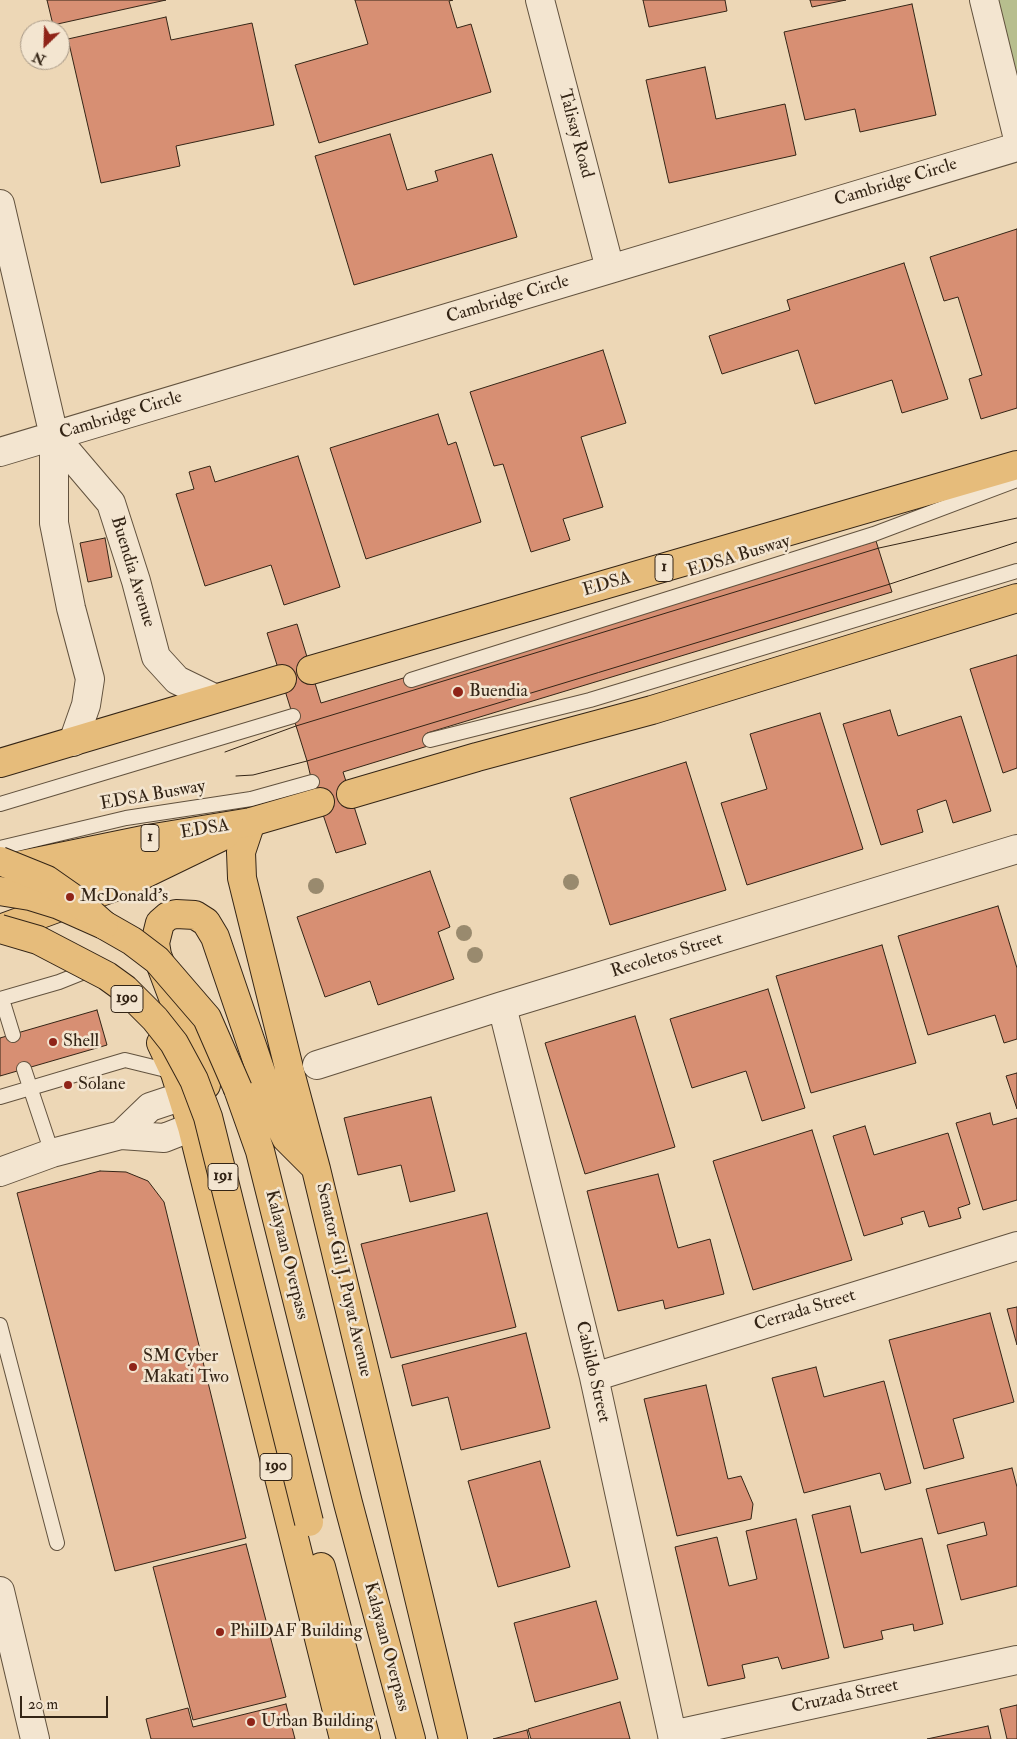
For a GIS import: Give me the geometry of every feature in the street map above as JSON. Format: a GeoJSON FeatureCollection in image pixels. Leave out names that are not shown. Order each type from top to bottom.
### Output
{"type":"FeatureCollection","features":[{"type":"Feature","properties":{"kind":"main road","name":"EDSA"},"geometry":{"type":"LineString","coordinates":[[311,670],[1017,465]]}},
{"type":"Feature","properties":{"kind":"main road"},"geometry":{"type":"LineString","coordinates":[[351,794],[652,710],[1017,598]]}},
{"type":"Feature","properties":{"kind":"main road"},"geometry":{"type":"LineString","coordinates":[[0,763],[282,679]]}},
{"type":"Feature","properties":{"kind":"main road","name":"EDSA"},"geometry":{"type":"LineString","coordinates":[[0,870],[148,839],[251,822],[316,792]]}},
{"type":"Feature","properties":{"kind":"main road"},"geometry":{"type":"LineString","coordinates":[[0,902],[251,822]]}},
{"type":"Feature","properties":{"kind":"main road","name":"1"},"geometry":{"type":"LineString","coordinates":[[0,929],[128,882],[251,822]]}},
{"type":"Feature","properties":{"kind":"main road","name":"Senator Gil J. Puyat Avenue"},"geometry":{"type":"LineString","coordinates":[[251,822],[241,852],[242,878],[316,1169],[453,1739]]}},
{"type":"Feature","properties":{"kind":"main road"},"geometry":{"type":"LineString","coordinates":[[0,861],[47,880],[77,901],[104,925]]}},
{"type":"Feature","properties":{"kind":"main road","name":"Kalayaan Overpass"},"geometry":{"type":"LineString","coordinates":[[0,891],[30,896],[59,905],[104,925],[132,941],[157,960],[207,1018],[238,1089],[260,1151],[348,1503],[411,1739]]}},
{"type":"Feature","properties":{"kind":"main road"},"geometry":{"type":"LineString","coordinates":[[208,1195],[221,1148],[220,1125],[191,1042],[157,955],[155,943],[160,923],[168,916],[176,914],[195,915],[206,922],[215,937],[278,1122],[286,1138],[316,1169]]}},
{"type":"Feature","properties":{"kind":"main road","name":"190"},"geometry":{"type":"LineString","coordinates":[[0,929],[60,953],[89,970],[120,993],[149,1023],[165,1048],[179,1084],[192,1127],[344,1739]]}},
{"type":"Feature","properties":{"kind":"main road","name":"191"},"geometry":{"type":"LineString","coordinates":[[0,929],[46,944],[107,976],[125,989],[155,1019],[174,1043],[194,1080],[208,1117],[306,1513],[366,1739]]}},
{"type":"Feature","properties":{"kind":"street","name":"Talisay Road"},"geometry":{"type":"LineString","coordinates":[[540,0],[610,269]]}},
{"type":"Feature","properties":{"kind":"street"},"geometry":{"type":"LineString","coordinates":[[984,0],[1017,135]]}},
{"type":"Feature","properties":{"kind":"street","name":"Cambridge Circle"},"geometry":{"type":"LineString","coordinates":[[0,452],[1017,147]]}},
{"type":"Feature","properties":{"kind":"street","name":"Buendia Avenue"},"geometry":{"type":"LineString","coordinates":[[0,204],[54,436],[54,523],[71,608],[90,679],[86,705],[73,742]]}},
{"type":"Feature","properties":{"kind":"street","name":"Buendia Avenue"},"geometry":{"type":"LineString","coordinates":[[54,436],[111,504],[136,581],[156,657],[177,680],[214,698]]}},
{"type":"Feature","properties":{"kind":"street","name":"Recoletos Street"},"geometry":{"type":"LineString","coordinates":[[317,1065],[502,1006],[1017,849]]}},
{"type":"Feature","properties":{"kind":"street","name":"Cabildo Street"},"geometry":{"type":"LineString","coordinates":[[502,1006],[594,1377],[673,1737]]}},
{"type":"Feature","properties":{"kind":"street"},"geometry":{"type":"LineString","coordinates":[[121,1135],[150,1107],[179,1084]]}},
{"type":"Feature","properties":{"kind":"street"},"geometry":{"type":"LineString","coordinates":[[1,1168],[121,1135],[164,1138],[192,1127]]}},
{"type":"Feature","properties":{"kind":"street","name":"Cerrada Street"},"geometry":{"type":"LineString","coordinates":[[594,1377],[1017,1246]]}},
{"type":"Feature","properties":{"kind":"street"},"geometry":{"type":"LineString","coordinates":[[0,1591],[35,1739]]}},
{"type":"Feature","properties":{"kind":"street","name":"Cruzada Street"},"geometry":{"type":"LineString","coordinates":[[673,1737],[1017,1660]]}},
{"type":"Feature","properties":{"kind":"lane","name":"EDSA Busway"},"geometry":{"type":"LineString","coordinates":[[411,680],[874,534],[1017,480]]}},
{"type":"Feature","properties":{"kind":"lane"},"geometry":{"type":"LineString","coordinates":[[430,740],[590,700],[1017,571]]}},
{"type":"Feature","properties":{"kind":"lane","name":"EDSA Busway"},"geometry":{"type":"LineString","coordinates":[[0,804],[293,716]]}},
{"type":"Feature","properties":{"kind":"lane","name":"EDSA Busway"},"geometry":{"type":"LineString","coordinates":[[0,848],[126,818],[251,799],[316,792]]}},
{"type":"Feature","properties":{"kind":"lane"},"geometry":{"type":"LineString","coordinates":[[13,1034],[1,999],[59,982],[89,970]]}},
{"type":"Feature","properties":{"kind":"lane"},"geometry":{"type":"LineString","coordinates":[[0,1097],[126,1060],[179,1084]]}},
{"type":"Feature","properties":{"kind":"lane"},"geometry":{"type":"LineString","coordinates":[[24,1069],[52,1153]]}},
{"type":"Feature","properties":{"kind":"lane"},"geometry":{"type":"LineString","coordinates":[[0,1325],[57,1543]]}},
{"type":"Feature","properties":{"kind":"green space"},"geometry":{"type":"Polygon","coordinates":[[[995,0],[1017,0],[1017,83],[995,0]]]}},
{"type":"Feature","properties":{"kind":"building"},"geometry":{"type":"Polygon","coordinates":[[[47,0],[166,0],[70,21],[52,20],[47,0]]]}},
{"type":"Feature","properties":{"kind":"building"},"geometry":{"type":"Polygon","coordinates":[[[355,0],[453,0],[449,1],[457,28],[471,24],[491,92],[319,143],[295,65],[368,44],[355,0]]]}},
{"type":"Feature","properties":{"kind":"building"},"geometry":{"type":"Polygon","coordinates":[[[643,0],[725,0],[727,11],[649,27],[643,0]]]}},
{"type":"Feature","properties":{"kind":"building"},"geometry":{"type":"Polygon","coordinates":[[[810,0],[846,0],[812,7],[810,0]]]}},
{"type":"Feature","properties":{"kind":"building"},"geometry":{"type":"Polygon","coordinates":[[[912,4],[936,115],[860,132],[855,109],[805,120],[784,32],[912,4]]]}},
{"type":"Feature","properties":{"kind":"building"},"geometry":{"type":"Polygon","coordinates":[[[166,17],[171,40],[252,23],[274,125],[176,146],[180,166],[101,183],[70,48],[70,39],[166,17]]]}},
{"type":"Feature","properties":{"kind":"building"},"geometry":{"type":"Polygon","coordinates":[[[705,67],[716,119],[785,104],[796,155],[669,183],[646,80],[705,67]]]}},
{"type":"Feature","properties":{"kind":"building"},"geometry":{"type":"Polygon","coordinates":[[[390,134],[407,190],[438,181],[435,171],[492,154],[517,237],[354,285],[315,156],[390,134]]]}},
{"type":"Feature","properties":{"kind":"building"},"geometry":{"type":"Polygon","coordinates":[[[1017,229],[1017,408],[981,419],[969,379],[982,375],[958,297],[944,301],[930,257],[1017,229]]]}},
{"type":"Feature","properties":{"kind":"building"},"geometry":{"type":"Polygon","coordinates":[[[904,263],[948,399],[902,413],[892,380],[815,404],[798,350],[722,374],[709,336],[790,310],[787,300],[904,263]]]}},
{"type":"Feature","properties":{"kind":"building"},"geometry":{"type":"Polygon","coordinates":[[[603,350],[626,423],[581,437],[603,507],[563,519],[570,540],[531,552],[503,464],[494,466],[470,392],[603,350]]]}},
{"type":"Feature","properties":{"kind":"building"},"geometry":{"type":"Polygon","coordinates":[[[438,414],[448,445],[456,442],[481,522],[366,559],[330,448],[438,414]]]}},
{"type":"Feature","properties":{"kind":"building"},"geometry":{"type":"Polygon","coordinates":[[[298,456],[340,587],[284,605],[271,565],[205,586],[176,494],[194,489],[189,472],[210,466],[215,482],[298,456]]]}},
{"type":"Feature","properties":{"kind":"building"},"geometry":{"type":"Polygon","coordinates":[[[105,538],[112,577],[88,582],[80,543],[105,538]]]}},
{"type":"Feature","properties":{"kind":"building","name":"Buendia"},"geometry":{"type":"Polygon","coordinates":[[[876,541],[892,592],[427,733],[431,745],[343,772],[366,844],[336,853],[312,782],[267,633],[297,624],[321,703],[410,676],[412,682],[876,541]]]}},
{"type":"Feature","properties":{"kind":"building"},"geometry":{"type":"Polygon","coordinates":[[[1017,655],[1017,768],[1003,773],[970,669],[1017,655]]]}},
{"type":"Feature","properties":{"kind":"building"},"geometry":{"type":"Polygon","coordinates":[[[890,710],[898,736],[961,716],[991,811],[953,823],[946,800],[917,810],[923,832],[881,845],[843,724],[890,710]]]}},
{"type":"Feature","properties":{"kind":"building"},"geometry":{"type":"Polygon","coordinates":[[[820,713],[863,849],[747,885],[721,803],[767,789],[750,734],[820,713]]]}},
{"type":"Feature","properties":{"kind":"building"},"geometry":{"type":"Polygon","coordinates":[[[686,762],[726,890],[610,925],[570,798],[686,762]]]}},
{"type":"Feature","properties":{"kind":"building"},"geometry":{"type":"Polygon","coordinates":[[[430,871],[450,927],[438,932],[454,979],[378,1005],[370,981],[325,997],[297,917],[430,871]]]}},
{"type":"Feature","properties":{"kind":"building"},"geometry":{"type":"Polygon","coordinates":[[[998,906],[1017,968],[1017,1039],[1004,1043],[995,1015],[928,1035],[898,936],[998,906]]]}},
{"type":"Feature","properties":{"kind":"building"},"geometry":{"type":"Polygon","coordinates":[[[882,945],[916,1063],[811,1093],[776,976],[882,945]]]}},
{"type":"Feature","properties":{"kind":"building"},"geometry":{"type":"Polygon","coordinates":[[[768,989],[805,1108],[762,1121],[746,1071],[692,1088],[670,1019],[768,989]]]}},
{"type":"Feature","properties":{"kind":"building","name":"Shell"},"geometry":{"type":"Polygon","coordinates":[[[97,1010],[107,1045],[0,1076],[0,1038],[97,1010]]]}},
{"type":"Feature","properties":{"kind":"building"},"geometry":{"type":"Polygon","coordinates":[[[635,1016],[675,1147],[585,1174],[545,1043],[635,1016]]]}},
{"type":"Feature","properties":{"kind":"building"},"geometry":{"type":"Polygon","coordinates":[[[1017,1073],[1017,1109],[1006,1076],[1017,1073]]]}},
{"type":"Feature","properties":{"kind":"building"},"geometry":{"type":"Polygon","coordinates":[[[431,1097],[455,1191],[410,1202],[401,1165],[358,1175],[344,1118],[431,1097]]]}},
{"type":"Feature","properties":{"kind":"building"},"geometry":{"type":"Polygon","coordinates":[[[990,1113],[993,1125],[1017,1118],[1017,1200],[983,1210],[956,1123],[990,1113]]]}},
{"type":"Feature","properties":{"kind":"building"},"geometry":{"type":"Polygon","coordinates":[[[865,1126],[874,1155],[948,1133],[970,1204],[958,1208],[961,1218],[929,1227],[924,1211],[901,1218],[903,1224],[864,1236],[833,1136],[865,1126]]]}},
{"type":"Feature","properties":{"kind":"building"},"geometry":{"type":"Polygon","coordinates":[[[812,1130],[852,1260],[753,1290],[713,1161],[812,1130]]]}},
{"type":"Feature","properties":{"kind":"building","name":"SM Cyber Makati Two"},"geometry":{"type":"Polygon","coordinates":[[[100,1171],[126,1172],[148,1181],[164,1202],[246,1538],[115,1571],[17,1193],[100,1171]]]}},
{"type":"Feature","properties":{"kind":"building"},"geometry":{"type":"Polygon","coordinates":[[[658,1174],[678,1248],[710,1239],[724,1294],[665,1309],[663,1300],[618,1311],[587,1191],[658,1174]]]}},
{"type":"Feature","properties":{"kind":"building"},"geometry":{"type":"Polygon","coordinates":[[[487,1213],[516,1327],[391,1358],[361,1244],[487,1213]]]}},
{"type":"Feature","properties":{"kind":"building"},"geometry":{"type":"Polygon","coordinates":[[[1017,1307],[1017,1345],[1007,1309],[1017,1307]]]}},
{"type":"Feature","properties":{"kind":"building"},"geometry":{"type":"Polygon","coordinates":[[[990,1313],[1014,1402],[953,1419],[964,1458],[924,1469],[889,1340],[990,1313]]]}},
{"type":"Feature","properties":{"kind":"building"},"geometry":{"type":"Polygon","coordinates":[[[526,1333],[550,1428],[461,1450],[448,1397],[412,1406],[402,1365],[526,1333]]]}},
{"type":"Feature","properties":{"kind":"building"},"geometry":{"type":"Polygon","coordinates":[[[816,1367],[824,1397],[884,1381],[911,1483],[885,1490],[880,1473],[804,1493],[772,1378],[816,1367]]]}},
{"type":"Feature","properties":{"kind":"building"},"geometry":{"type":"Polygon","coordinates":[[[706,1385],[728,1479],[741,1476],[753,1504],[751,1519],[677,1536],[644,1399],[706,1385]]]}},
{"type":"Feature","properties":{"kind":"building"},"geometry":{"type":"Polygon","coordinates":[[[540,1461],[570,1567],[498,1587],[468,1481],[540,1461]]]}},
{"type":"Feature","properties":{"kind":"building"},"geometry":{"type":"Polygon","coordinates":[[[1012,1468],[1017,1487],[1017,1586],[961,1600],[947,1545],[987,1535],[984,1522],[938,1534],[926,1489],[1012,1468]]]}},
{"type":"Feature","properties":{"kind":"building"},"geometry":{"type":"Polygon","coordinates":[[[850,1506],[861,1553],[922,1538],[943,1624],[914,1631],[913,1624],[881,1631],[883,1639],[844,1648],[812,1515],[850,1506]]]}},
{"type":"Feature","properties":{"kind":"building"},"geometry":{"type":"Polygon","coordinates":[[[796,1519],[829,1658],[782,1669],[778,1657],[742,1665],[745,1678],[708,1686],[675,1547],[717,1537],[729,1586],[757,1579],[746,1531],[796,1519]]]}},
{"type":"Feature","properties":{"kind":"building","name":"PhilDAF Building"},"geometry":{"type":"Polygon","coordinates":[[[246,1544],[286,1697],[193,1720],[153,1567],[246,1544]]]}},
{"type":"Feature","properties":{"kind":"building"},"geometry":{"type":"Polygon","coordinates":[[[596,1601],[618,1679],[535,1702],[514,1623],[596,1601]]]}},
{"type":"Feature","properties":{"kind":"building"},"geometry":{"type":"Polygon","coordinates":[[[620,1702],[630,1739],[531,1739],[528,1729],[620,1702]]]}},
{"type":"Feature","properties":{"kind":"building","name":"Urban Building"},"geometry":{"type":"Polygon","coordinates":[[[286,1704],[295,1739],[151,1739],[146,1719],[188,1708],[193,1727],[286,1704]]]}},
{"type":"Feature","properties":{"kind":"building"},"geometry":{"type":"Polygon","coordinates":[[[1017,1705],[1017,1739],[1007,1739],[1000,1709],[1017,1705]]]}},
{"type":"Feature","properties":{"kind":"building"},"geometry":{"type":"Polygon","coordinates":[[[988,1726],[991,1739],[927,1739],[988,1726]]]}},
{"type":"Feature","properties":{"kind":"building"},"geometry":{"type":"Polygon","coordinates":[[[527,1730],[529,1739],[493,1739],[527,1730]]]}},
{"type":"Feature","properties":{"kind":"tram line"},"geometry":{"type":"LineString","coordinates":[[225,752],[296,726],[879,548],[1017,518]]}},
{"type":"Feature","properties":{"kind":"tram line"},"geometry":{"type":"LineString","coordinates":[[236,776],[253,775],[307,761],[890,584],[1017,542]]}},
{"type":"Feature","properties":{"kind":"place","name":"Buendia"},"geometry":{"type":"Point","coordinates":[458,692]}},
{"type":"Feature","properties":{"kind":"place","name":"McDonald's"},"geometry":{"type":"Point","coordinates":[70,897]}},
{"type":"Feature","properties":{"kind":"place","name":"Shell"},"geometry":{"type":"Point","coordinates":[53,1042]}},
{"type":"Feature","properties":{"kind":"place","name":"Solane"},"geometry":{"type":"Point","coordinates":[68,1085]}},
{"type":"Feature","properties":{"kind":"place","name":"SM Cyber Makati Two"},"geometry":{"type":"Point","coordinates":[133,1367]}},
{"type":"Feature","properties":{"kind":"place","name":"PhilDAF Building"},"geometry":{"type":"Point","coordinates":[220,1632]}},
{"type":"Feature","properties":{"kind":"place","name":"Urban Building"},"geometry":{"type":"Point","coordinates":[251,1722]}}]}
